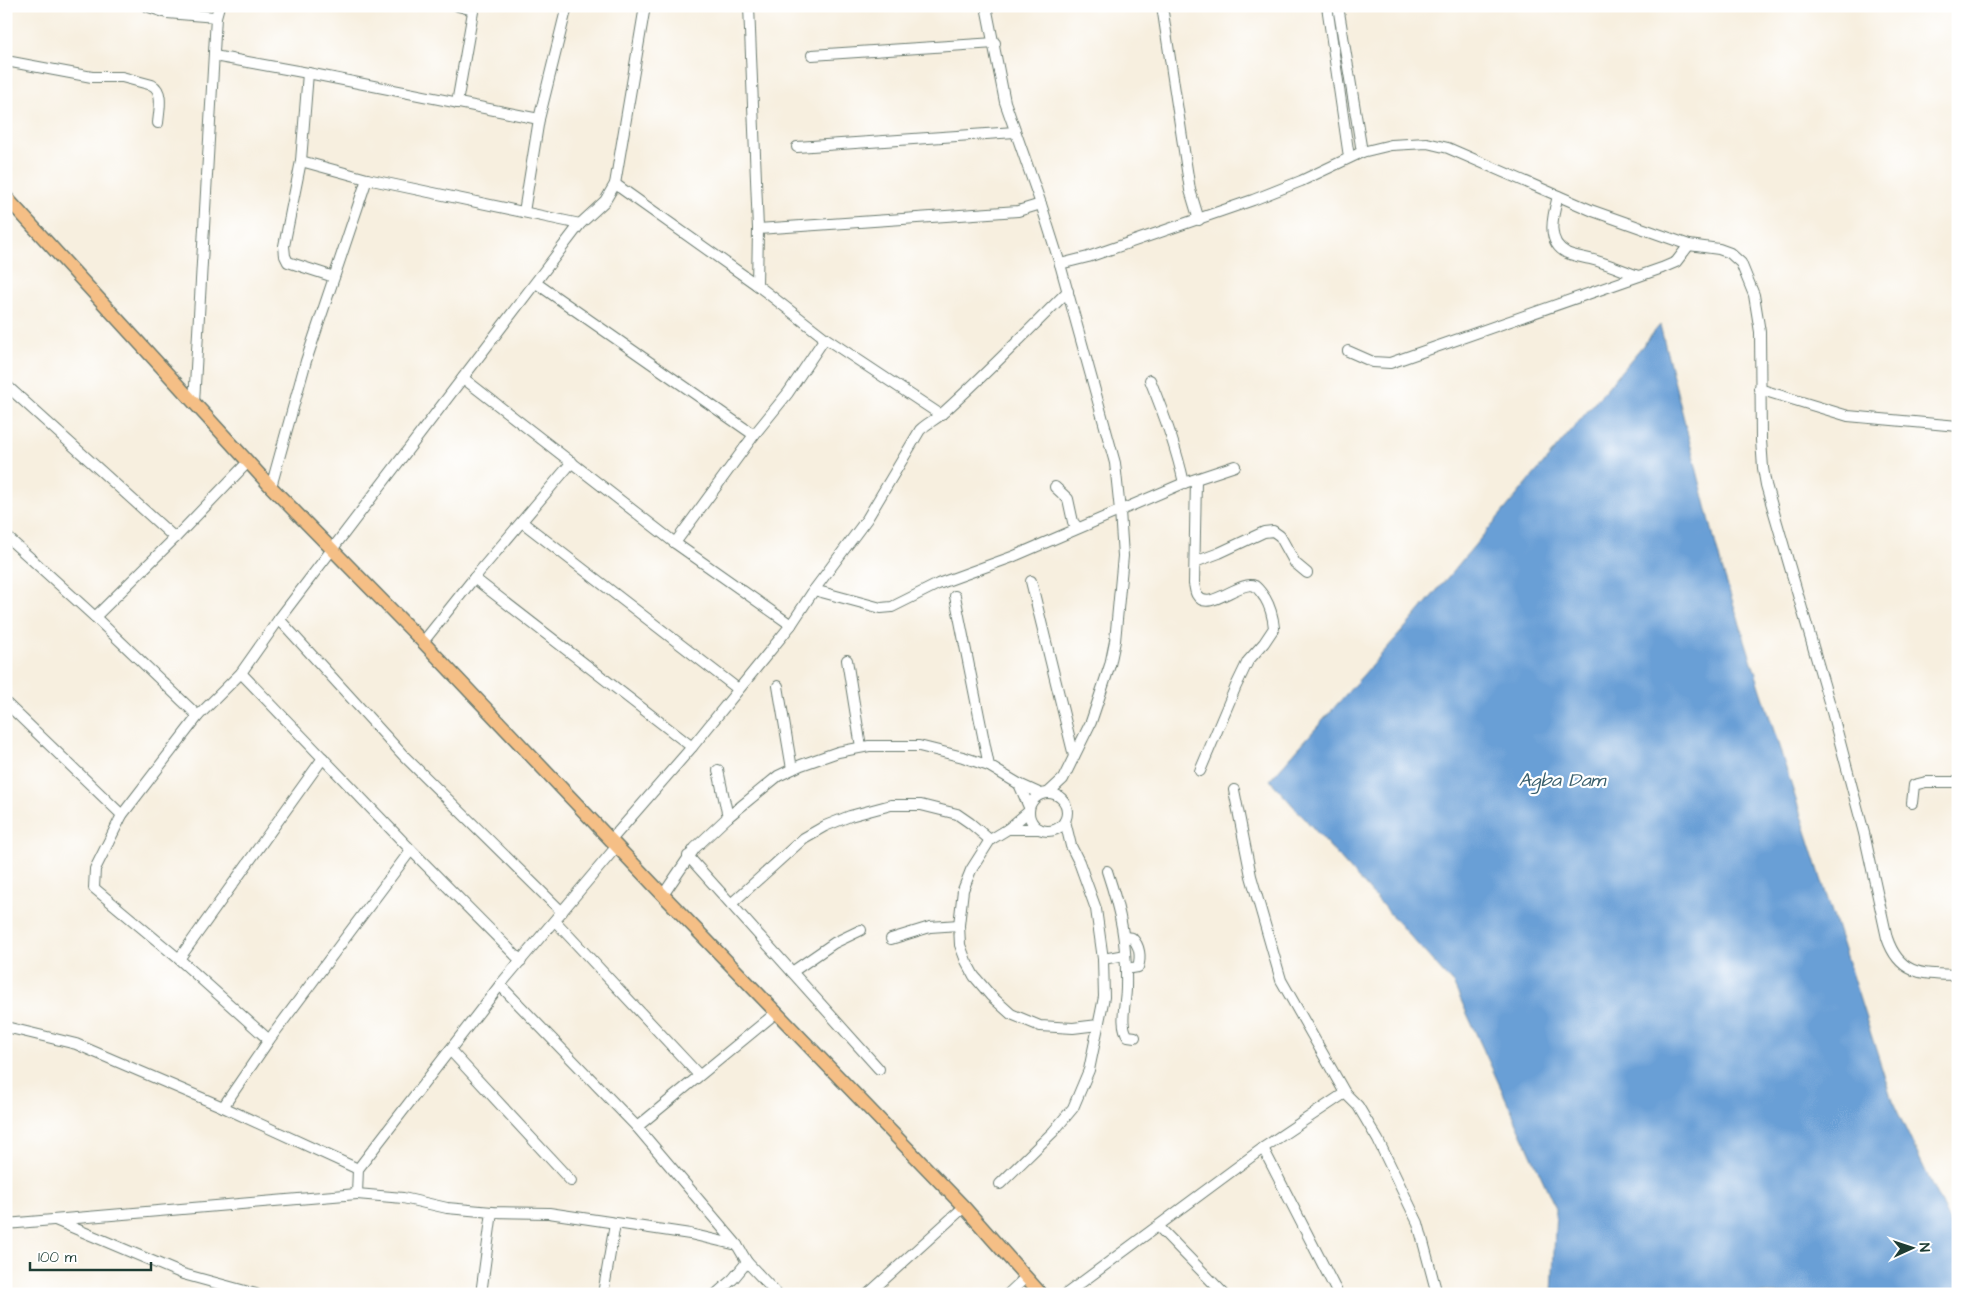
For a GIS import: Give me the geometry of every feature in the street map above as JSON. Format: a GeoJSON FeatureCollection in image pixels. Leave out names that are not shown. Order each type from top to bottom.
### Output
{"type":"FeatureCollection","features":[{"type":"Feature","properties":{"kind":"main road"},"geometry":{"type":"LineString","coordinates":[[6,197],[271,487],[423,642],[663,895],[964,1207],[1041,1294]]}},
{"type":"Feature","properties":{"kind":"street"},"geometry":{"type":"LineString","coordinates":[[146,6],[168,12],[217,11],[194,403]]}},
{"type":"Feature","properties":{"kind":"street"},"geometry":{"type":"LineString","coordinates":[[457,103],[473,8],[458,6]]}},
{"type":"Feature","properties":{"kind":"street"},"geometry":{"type":"LineString","coordinates":[[524,212],[539,119],[567,6]]}},
{"type":"Feature","properties":{"kind":"street"},"geometry":{"type":"LineString","coordinates":[[269,1040],[180,959],[94,888],[95,869],[122,815],[198,716],[241,673],[279,619],[580,224],[605,201],[614,184],[645,6]]}},
{"type":"Feature","properties":{"kind":"street"},"geometry":{"type":"LineString","coordinates":[[749,6],[758,229],[757,285]]}},
{"type":"Feature","properties":{"kind":"street"},"geometry":{"type":"LineString","coordinates":[[986,6],[1003,93],[1060,264],[1115,463],[1123,556],[1115,641],[1110,665],[1091,722],[1063,779],[1062,799],[1067,812],[1065,821],[1071,846],[1079,862],[1096,909],[1103,959],[1104,997],[1089,1070],[1073,1108],[1053,1132],[1000,1184]]}},
{"type":"Feature","properties":{"kind":"street"},"geometry":{"type":"LineString","coordinates":[[1162,6],[1190,190],[1199,220]]}},
{"type":"Feature","properties":{"kind":"street"},"geometry":{"type":"LineString","coordinates":[[1327,6],[1349,157]]}},
{"type":"Feature","properties":{"kind":"street"},"geometry":{"type":"LineString","coordinates":[[1338,6],[1362,152]]}},
{"type":"Feature","properties":{"kind":"street"},"geometry":{"type":"LineString","coordinates":[[812,56],[994,43]]}},
{"type":"Feature","properties":{"kind":"street"},"geometry":{"type":"LineString","coordinates":[[214,56],[539,119]]}},
{"type":"Feature","properties":{"kind":"street"},"geometry":{"type":"LineString","coordinates":[[6,61],[92,77],[122,77],[152,85],[160,92],[158,123]]}},
{"type":"Feature","properties":{"kind":"street"},"geometry":{"type":"LineString","coordinates":[[308,73],[301,161],[284,246],[285,256],[288,262],[334,277]]}},
{"type":"Feature","properties":{"kind":"street"},"geometry":{"type":"LineString","coordinates":[[797,147],[1015,132]]}},
{"type":"Feature","properties":{"kind":"street"},"geometry":{"type":"LineString","coordinates":[[1060,264],[1199,220],[1301,181],[1362,152],[1391,144],[1427,143],[1448,148],[1558,196],[1689,245],[1719,249],[1730,253],[1741,263],[1754,295],[1760,332],[1762,367],[1759,389],[1763,468],[1766,485],[1864,833],[1891,952],[1900,964],[1913,971],[1926,974],[1958,975]]}},
{"type":"Feature","properties":{"kind":"street"},"geometry":{"type":"LineString","coordinates":[[301,161],[367,179],[580,224]]}},
{"type":"Feature","properties":{"kind":"street"},"geometry":{"type":"LineString","coordinates":[[271,487],[306,361],[367,179]]}},
{"type":"Feature","properties":{"kind":"street"},"geometry":{"type":"LineString","coordinates":[[614,184],[757,285],[825,338],[940,415]]}},
{"type":"Feature","properties":{"kind":"street"},"geometry":{"type":"LineString","coordinates":[[1558,196],[1552,217],[1552,229],[1555,242],[1561,250],[1569,254],[1608,264],[1638,276]]}},
{"type":"Feature","properties":{"kind":"street"},"geometry":{"type":"LineString","coordinates":[[758,229],[1018,211],[1041,204]]}},
{"type":"Feature","properties":{"kind":"street"},"geometry":{"type":"LineString","coordinates":[[1348,351],[1373,362],[1390,363],[1676,262],[1689,245]]}},
{"type":"Feature","properties":{"kind":"street"},"geometry":{"type":"LineString","coordinates":[[536,283],[754,435]]}},
{"type":"Feature","properties":{"kind":"street"},"geometry":{"type":"LineString","coordinates":[[357,1194],[358,1169],[500,986],[562,912],[614,843],[791,626],[814,590],[867,519],[920,430],[940,415],[987,372],[1068,291]]}},
{"type":"Feature","properties":{"kind":"street"},"geometry":{"type":"LineString","coordinates":[[675,543],[754,435],[788,393],[825,338]]}},
{"type":"Feature","properties":{"kind":"street"},"geometry":{"type":"LineString","coordinates":[[463,378],[675,543],[791,626]]}},
{"type":"Feature","properties":{"kind":"street"},"geometry":{"type":"LineString","coordinates":[[1150,380],[1166,417],[1184,483]]}},
{"type":"Feature","properties":{"kind":"street"},"geometry":{"type":"LineString","coordinates":[[6,385],[175,538]]}},
{"type":"Feature","properties":{"kind":"street"},"geometry":{"type":"LineString","coordinates":[[1759,389],[1848,416],[1958,426]]}},
{"type":"Feature","properties":{"kind":"street"},"geometry":{"type":"LineString","coordinates":[[95,617],[248,462]]}},
{"type":"Feature","properties":{"kind":"street"},"geometry":{"type":"LineString","coordinates":[[423,642],[474,578],[572,462]]}},
{"type":"Feature","properties":{"kind":"street"},"geometry":{"type":"LineString","coordinates":[[814,590],[880,608],[892,607],[938,584],[1012,556],[1184,483],[1235,466]]}},
{"type":"Feature","properties":{"kind":"street"},"geometry":{"type":"LineString","coordinates":[[1196,480],[1194,584],[1197,595],[1209,601],[1244,586],[1252,585],[1258,588],[1264,597],[1273,618],[1274,628],[1248,661],[1200,771]]}},
{"type":"Feature","properties":{"kind":"street"},"geometry":{"type":"LineString","coordinates":[[1055,488],[1068,499],[1074,522],[1078,528]]}},
{"type":"Feature","properties":{"kind":"street"},"geometry":{"type":"LineString","coordinates":[[522,522],[738,689]]}},
{"type":"Feature","properties":{"kind":"street"},"geometry":{"type":"LineString","coordinates":[[1195,562],[1264,532],[1273,531],[1280,536],[1295,563],[1307,573]]}},
{"type":"Feature","properties":{"kind":"street"},"geometry":{"type":"LineString","coordinates":[[6,536],[95,617],[198,716]]}},
{"type":"Feature","properties":{"kind":"street"},"geometry":{"type":"LineString","coordinates":[[474,578],[692,746]]}},
{"type":"Feature","properties":{"kind":"street"},"geometry":{"type":"LineString","coordinates":[[1031,582],[1074,756]]}},
{"type":"Feature","properties":{"kind":"street"},"geometry":{"type":"LineString","coordinates":[[955,596],[989,766]]}},
{"type":"Feature","properties":{"kind":"street"},"geometry":{"type":"LineString","coordinates":[[279,619],[403,755],[562,912]]}},
{"type":"Feature","properties":{"kind":"street"},"geometry":{"type":"LineString","coordinates":[[847,660],[861,747]]}},
{"type":"Feature","properties":{"kind":"street"},"geometry":{"type":"LineString","coordinates":[[241,673],[521,961]]}},
{"type":"Feature","properties":{"kind":"street"},"geometry":{"type":"LineString","coordinates":[[778,686],[792,769]]}},
{"type":"Feature","properties":{"kind":"street"},"geometry":{"type":"LineString","coordinates":[[6,703],[122,815]]}},
{"type":"Feature","properties":{"kind":"street"},"geometry":{"type":"LineString","coordinates":[[663,895],[688,856],[699,843],[778,776],[838,752],[861,747],[919,746],[963,757],[989,766],[1018,784],[1045,793],[1053,793],[1062,799]]}},
{"type":"Feature","properties":{"kind":"street"},"geometry":{"type":"LineString","coordinates":[[180,959],[323,758]]}},
{"type":"Feature","properties":{"kind":"street"},"geometry":{"type":"LineString","coordinates":[[718,770],[728,817]]}},
{"type":"Feature","properties":{"kind":"street"},"geometry":{"type":"LineString","coordinates":[[1063,779],[1034,799],[1029,809],[1008,829],[990,840],[971,870],[963,890],[959,925],[960,945],[974,976],[991,996],[1011,1014],[1040,1026],[1074,1028],[1098,1025]]}},
{"type":"Feature","properties":{"kind":"street"},"geometry":{"type":"LineString","coordinates":[[1912,803],[1914,785],[1926,782],[1958,782]]}},
{"type":"Feature","properties":{"kind":"street"},"geometry":{"type":"LineString","coordinates":[[1018,784],[1029,809],[1030,819],[1039,829]]}},
{"type":"Feature","properties":{"kind":"street"},"geometry":{"type":"LineString","coordinates":[[1234,790],[1251,876],[1281,980],[1345,1093],[1358,1106],[1378,1140],[1418,1223],[1437,1294]]}},
{"type":"Feature","properties":{"kind":"street"},"geometry":{"type":"LineString","coordinates":[[731,904],[811,834],[850,816],[891,805],[922,805],[956,814],[990,840]]}},
{"type":"Feature","properties":{"kind":"street"},"geometry":{"type":"LineString","coordinates":[[1051,831],[1065,821]]}},
{"type":"Feature","properties":{"kind":"street"},"geometry":{"type":"LineString","coordinates":[[1008,829],[1051,831],[1071,846]]}},
{"type":"Feature","properties":{"kind":"street"},"geometry":{"type":"LineString","coordinates":[[223,1107],[269,1040],[411,850]]}},
{"type":"Feature","properties":{"kind":"street"},"geometry":{"type":"LineString","coordinates":[[688,856],[878,1069]]}},
{"type":"Feature","properties":{"kind":"street"},"geometry":{"type":"LineString","coordinates":[[1107,871],[1125,938],[1124,1026],[1128,1036],[1135,1037]]}},
{"type":"Feature","properties":{"kind":"street"},"geometry":{"type":"LineString","coordinates":[[554,921],[699,1075]]}},
{"type":"Feature","properties":{"kind":"street"},"geometry":{"type":"LineString","coordinates":[[891,939],[930,927],[959,925]]}},
{"type":"Feature","properties":{"kind":"street"},"geometry":{"type":"LineString","coordinates":[[792,972],[834,943],[861,930]]}},
{"type":"Feature","properties":{"kind":"street"},"geometry":{"type":"LineString","coordinates":[[1125,938],[1132,938],[1136,941],[1140,958],[1138,967],[1126,970]]}},
{"type":"Feature","properties":{"kind":"street"},"geometry":{"type":"LineString","coordinates":[[1103,959],[1125,955]]}},
{"type":"Feature","properties":{"kind":"street"},"geometry":{"type":"LineString","coordinates":[[500,986],[638,1127],[737,1245],[746,1262],[777,1294]]}},
{"type":"Feature","properties":{"kind":"street"},"geometry":{"type":"LineString","coordinates":[[638,1127],[777,1012]]}},
{"type":"Feature","properties":{"kind":"street"},"geometry":{"type":"LineString","coordinates":[[6,1027],[76,1044],[223,1107],[358,1169]]}},
{"type":"Feature","properties":{"kind":"street"},"geometry":{"type":"LineString","coordinates":[[450,1050],[571,1181]]}},
{"type":"Feature","properties":{"kind":"street"},"geometry":{"type":"LineString","coordinates":[[1066,1294],[1159,1227],[1263,1148],[1345,1093]]}},
{"type":"Feature","properties":{"kind":"street"},"geometry":{"type":"LineString","coordinates":[[1263,1148],[1338,1294]]}},
{"type":"Feature","properties":{"kind":"street"},"geometry":{"type":"LineString","coordinates":[[6,1224],[357,1194],[402,1198],[447,1208],[549,1214],[690,1234],[737,1245]]}},
{"type":"Feature","properties":{"kind":"street"},"geometry":{"type":"LineString","coordinates":[[868,1294],[964,1207]]}},
{"type":"Feature","properties":{"kind":"street"},"geometry":{"type":"LineString","coordinates":[[481,1294],[492,1212]]}},
{"type":"Feature","properties":{"kind":"street"},"geometry":{"type":"LineString","coordinates":[[54,1220],[183,1274],[233,1291],[256,1294]]}},
{"type":"Feature","properties":{"kind":"street"},"geometry":{"type":"LineString","coordinates":[[603,1294],[615,1224]]}},
{"type":"Feature","properties":{"kind":"street"},"geometry":{"type":"LineString","coordinates":[[1159,1227],[1224,1294]]}},
{"type":"Feature","properties":{"kind":"street"},"geometry":{"type":"LineString","coordinates":[[716,1294],[733,1279],[746,1262]]}},
{"type":"Feature","properties":{"kind":"street"},"geometry":{"type":"LineString","coordinates":[[1008,1294],[1026,1277]]}},
{"type":"Feature","properties":{"kind":"water","name":"Agba Dam"},"geometry":{"type":"Polygon","coordinates":[[[1660,325],[1721,565],[1892,1100],[1958,1240],[1958,1293],[1956,1294],[1552,1294],[1556,1209],[1454,985],[1270,780],[1411,621],[1660,325]]]}}]}
